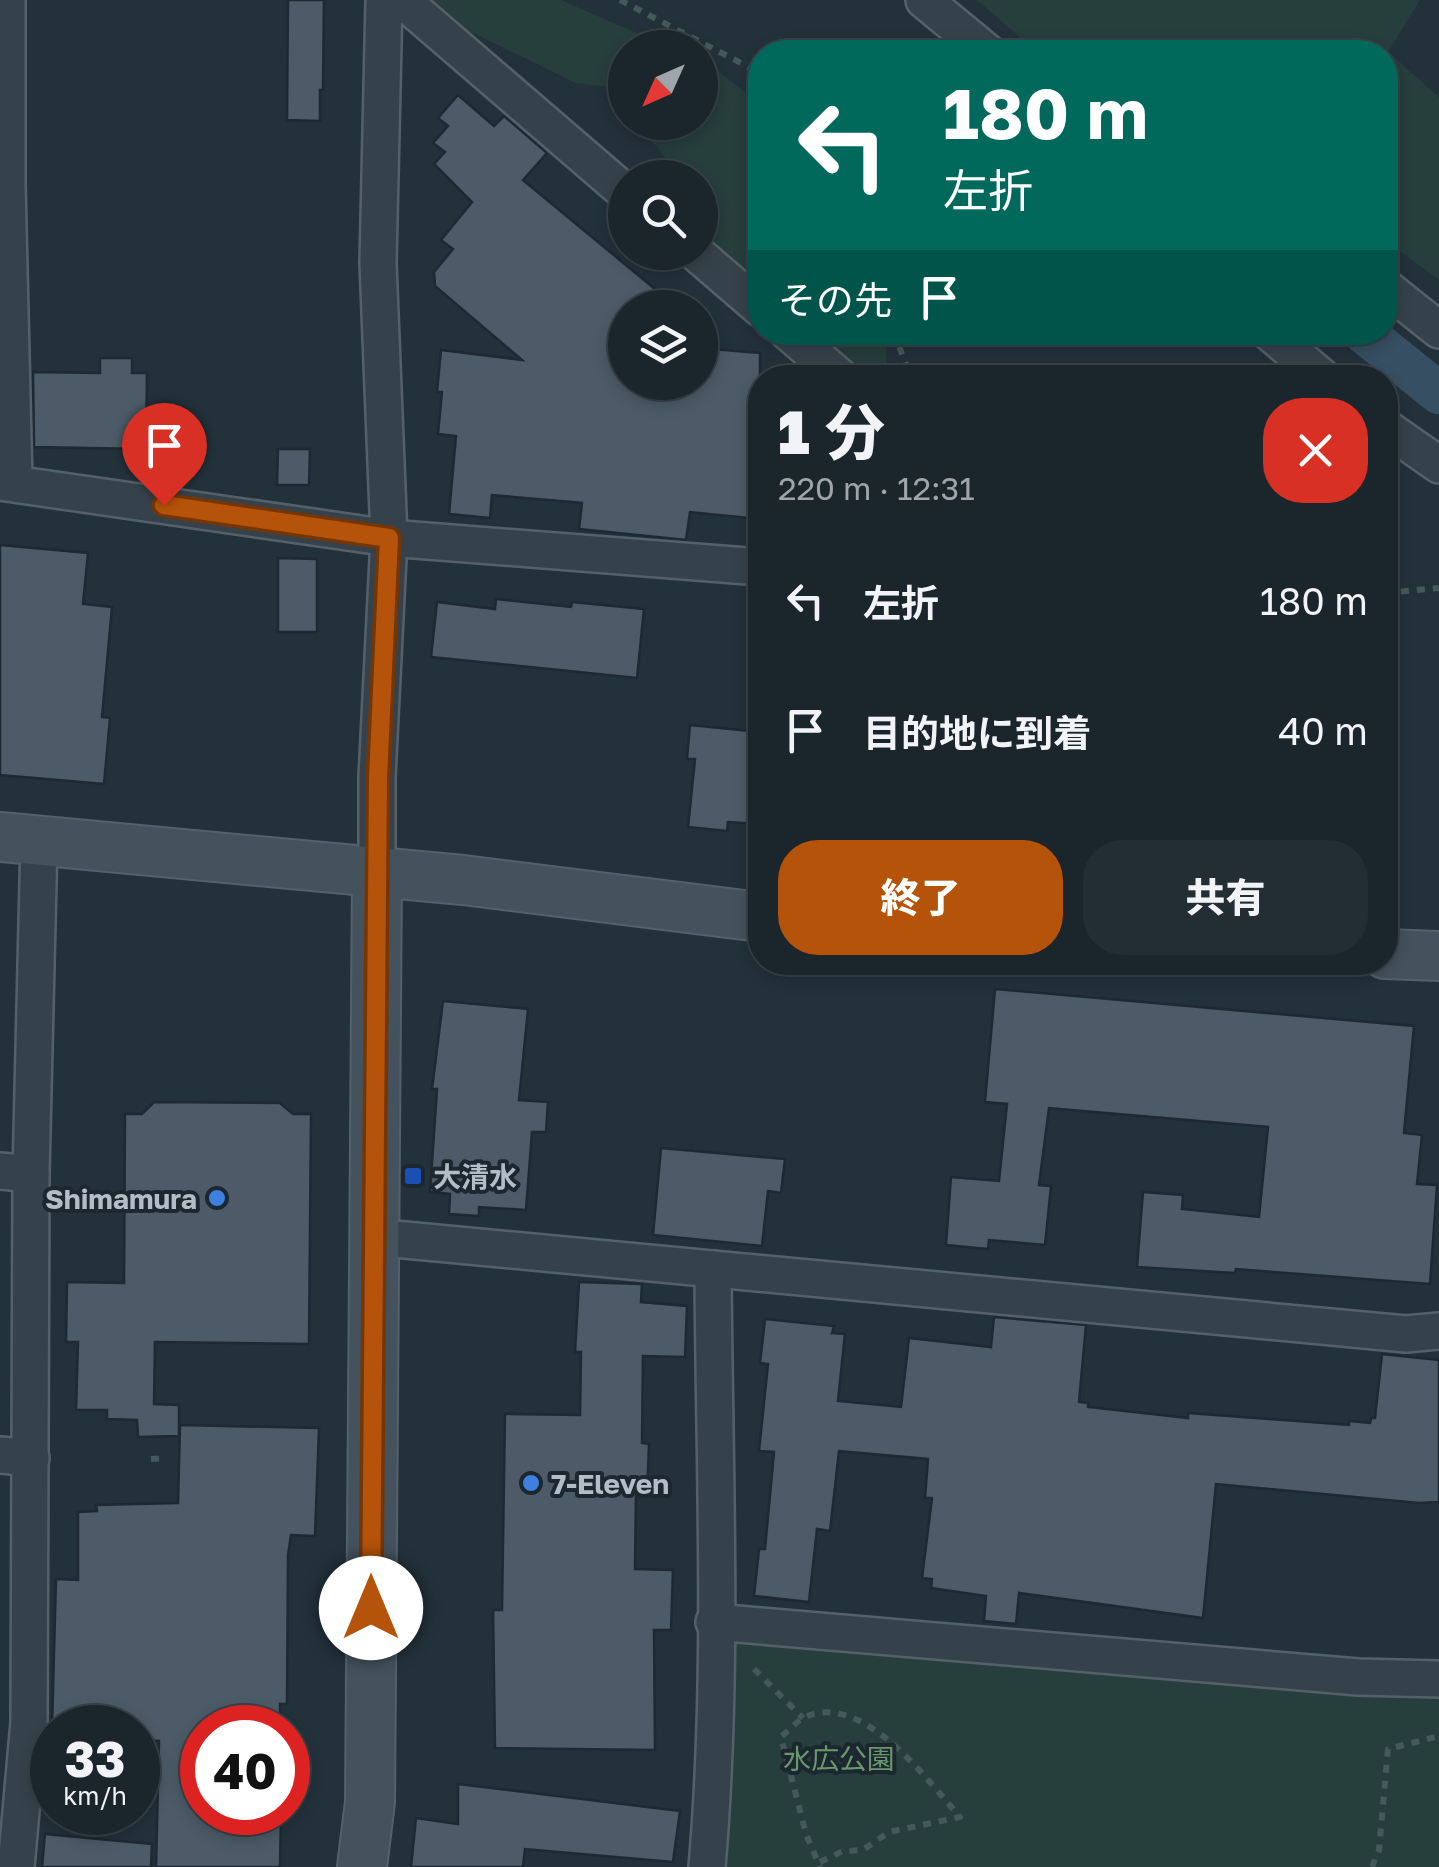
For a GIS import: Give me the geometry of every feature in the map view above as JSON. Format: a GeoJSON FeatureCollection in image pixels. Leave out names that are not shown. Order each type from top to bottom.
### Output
{"type":"FeatureCollection","features":[{"type":"Feature","properties":{"kind":"street"},"geometry":{"type":"LineString","coordinates":[[7,0],[3,183],[7,483],[389,538],[748,566]]}},
{"type":"Feature","properties":{"kind":"street"},"geometry":{"type":"LineString","coordinates":[[362,1867],[370,1802],[378,778],[389,538],[378,264],[384,0]]}},
{"type":"Feature","properties":{"kind":"street"},"geometry":{"type":"LineString","coordinates":[[402,0],[608,177]]}},
{"type":"Feature","properties":{"kind":"street"},"geometry":{"type":"LineString","coordinates":[[924,0],[972,40]]}},
{"type":"Feature","properties":{"kind":"street"},"geometry":{"type":"LineString","coordinates":[[717,270],[748,298]]}},
{"type":"Feature","properties":{"kind":"street"},"geometry":{"type":"LineString","coordinates":[[1398,297],[1439,330]]}},
{"type":"Feature","properties":{"kind":"street"},"geometry":{"type":"LineString","coordinates":[[803,345],[826,365]]}},
{"type":"Feature","properties":{"kind":"street"},"geometry":{"type":"LineString","coordinates":[[1284,345],[1308,365]]}},
{"type":"Feature","properties":{"kind":"street"},"geometry":{"type":"LineString","coordinates":[[1398,437],[1439,466]]}},
{"type":"Feature","properties":{"kind":"street"},"geometry":{"type":"LineString","coordinates":[[16,1867],[29,1722],[15,1457],[19,838],[463,880],[748,916]]}},
{"type":"Feature","properties":{"kind":"street"},"geometry":{"type":"LineString","coordinates":[[1398,954],[1439,956]]}},
{"type":"Feature","properties":{"kind":"street"},"geometry":{"type":"LineString","coordinates":[[373,1237],[1406,1334],[1439,1331]]}},
{"type":"Feature","properties":{"kind":"street"},"geometry":{"type":"LineString","coordinates":[[706,1867],[712,1803],[713,1269]]}},
{"type":"Feature","properties":{"kind":"street"},"geometry":{"type":"LineString","coordinates":[[714,1622],[1338,1676],[1439,1679]]}},
{"type":"Feature","properties":{"kind":"path"},"geometry":{"type":"LineString","coordinates":[[620,0],[748,67]]}},
{"type":"Feature","properties":{"kind":"path"},"geometry":{"type":"LineString","coordinates":[[1398,592],[1439,588]]}},
{"type":"Feature","properties":{"kind":"path"},"geometry":{"type":"LineString","coordinates":[[151,1459],[166,1458]]}},
{"type":"Feature","properties":{"kind":"path"},"geometry":{"type":"LineString","coordinates":[[748,1664],[803,1718]]}},
{"type":"Feature","properties":{"kind":"path"},"geometry":{"type":"LineString","coordinates":[[831,1714],[876,1728],[960,1816],[889,1832],[863,1850],[843,1851],[820,1864],[806,1834],[781,1737],[803,1718],[831,1714]]}},
{"type":"Feature","properties":{"kind":"path"},"geometry":{"type":"LineString","coordinates":[[1372,1867],[1379,1850],[1388,1749],[1439,1736]]}},
{"type":"Feature","properties":{"kind":"green space"},"geometry":{"type":"Polygon","coordinates":[[[429,0],[561,0],[630,30],[608,30],[608,87],[575,83],[465,29],[429,0]]]}},
{"type":"Feature","properties":{"kind":"green space"},"geometry":{"type":"Polygon","coordinates":[[[977,0],[1420,0],[1395,40],[1023,40],[977,0]]]}},
{"type":"Feature","properties":{"kind":"green space"},"geometry":{"type":"Polygon","coordinates":[[[1398,61],[1439,97],[1439,280],[1398,250],[1398,61]]]}},
{"type":"Feature","properties":{"kind":"green space"},"geometry":{"type":"Polygon","coordinates":[[[718,71],[748,95],[748,281],[718,255],[718,160],[666,159],[651,140],[718,140],[718,71]]]}},
{"type":"Feature","properties":{"kind":"green space"},"geometry":{"type":"Polygon","coordinates":[[[822,345],[886,345],[887,365],[847,365],[822,345]]]}},
{"type":"Feature","properties":{"kind":"green space","name":"水広公園"},"geometry":{"type":"Polygon","coordinates":[[[739,1638],[1439,1698],[1439,1867],[721,1867],[728,1646],[739,1638]]]}},
{"type":"Feature","properties":{"kind":"building"},"geometry":{"type":"Polygon","coordinates":[[[288,0],[324,0],[320,121],[287,120],[288,0]]]}},
{"type":"Feature","properties":{"kind":"building"},"geometry":{"type":"Polygon","coordinates":[[[458,95],[494,126],[504,116],[547,153],[523,180],[608,250],[608,270],[632,270],[656,290],[608,290],[608,400],[718,400],[718,350],[760,353],[760,365],[748,365],[748,518],[690,512],[686,540],[579,529],[582,503],[492,495],[490,518],[449,514],[456,436],[438,434],[441,350],[522,360],[435,286],[434,272],[453,249],[441,240],[472,202],[434,164],[445,152],[433,143],[448,126],[438,118],[458,95]]]}},
{"type":"Feature","properties":{"kind":"building"},"geometry":{"type":"Polygon","coordinates":[[[100,358],[132,358],[132,373],[147,373],[146,449],[34,447],[33,372],[100,373],[100,358]]]}},
{"type":"Feature","properties":{"kind":"building"},"geometry":{"type":"Polygon","coordinates":[[[278,449],[310,449],[309,485],[277,485],[278,449]]]}},
{"type":"Feature","properties":{"kind":"building"},"geometry":{"type":"Polygon","coordinates":[[[0,545],[88,553],[83,604],[112,607],[102,717],[110,718],[104,784],[0,775],[0,545]]]}},
{"type":"Feature","properties":{"kind":"building"},"geometry":{"type":"Polygon","coordinates":[[[278,558],[317,559],[317,632],[278,632],[278,558]]]}},
{"type":"Feature","properties":{"kind":"building"},"geometry":{"type":"Polygon","coordinates":[[[496,599],[644,609],[637,678],[431,657],[437,602],[495,609],[496,599]]]}},
{"type":"Feature","properties":{"kind":"building"},"geometry":{"type":"Polygon","coordinates":[[[690,725],[748,731],[748,823],[728,822],[727,831],[688,827],[695,759],[687,759],[690,725]]]}},
{"type":"Feature","properties":{"kind":"building"},"geometry":{"type":"Polygon","coordinates":[[[995,989],[1414,1026],[1404,1133],[1422,1135],[1417,1184],[1437,1185],[1430,1284],[1236,1269],[1235,1273],[1137,1267],[1143,1192],[1183,1195],[1182,1209],[1259,1217],[1268,1127],[1049,1108],[1039,1185],[1051,1186],[1045,1245],[989,1240],[988,1249],[946,1245],[951,1177],[999,1181],[1007,1104],[985,1102],[995,989]]]}},
{"type":"Feature","properties":{"kind":"building"},"geometry":{"type":"Polygon","coordinates":[[[443,1001],[528,1009],[519,1100],[548,1102],[546,1132],[532,1132],[526,1210],[479,1207],[479,1216],[449,1214],[450,1194],[430,1192],[437,1089],[432,1089],[443,1001]]]}},
{"type":"Feature","properties":{"kind":"building","name":"Shimamura"},"geometry":{"type":"Polygon","coordinates":[[[154,1102],[280,1103],[293,1114],[311,1114],[309,1344],[155,1342],[154,1404],[179,1405],[179,1436],[138,1437],[137,1420],[107,1419],[107,1410],[76,1410],[78,1342],[66,1342],[67,1282],[124,1283],[125,1114],[142,1114],[154,1102]]]}},
{"type":"Feature","properties":{"kind":"building"},"geometry":{"type":"Polygon","coordinates":[[[661,1148],[785,1159],[781,1193],[768,1191],[762,1246],[653,1235],[661,1148]]]}},
{"type":"Feature","properties":{"kind":"building"},"geometry":{"type":"Polygon","coordinates":[[[579,1282],[642,1284],[641,1302],[687,1306],[685,1357],[643,1356],[642,1443],[649,1444],[647,1494],[636,1494],[635,1569],[673,1570],[671,1630],[654,1630],[655,1750],[495,1748],[493,1610],[502,1610],[505,1414],[580,1415],[581,1352],[575,1352],[579,1282]]]}},
{"type":"Feature","properties":{"kind":"building"},"geometry":{"type":"Polygon","coordinates":[[[994,1317],[1086,1325],[1079,1402],[1088,1403],[1088,1407],[1188,1418],[1188,1413],[1349,1425],[1349,1421],[1370,1423],[1375,1418],[1382,1354],[1439,1360],[1439,1502],[1216,1484],[1203,1618],[1019,1593],[1016,1624],[984,1621],[986,1596],[931,1588],[932,1579],[922,1578],[932,1498],[925,1498],[928,1459],[839,1451],[830,1531],[817,1529],[809,1602],[754,1596],[759,1549],[765,1549],[774,1452],[759,1451],[768,1364],[760,1363],[765,1319],[834,1326],[832,1333],[845,1334],[838,1401],[901,1407],[909,1338],[991,1347],[994,1317]]]}},
{"type":"Feature","properties":{"kind":"building"},"geometry":{"type":"Polygon","coordinates":[[[180,1425],[319,1428],[315,1536],[291,1535],[288,1555],[287,1704],[180,1705],[180,1835],[281,1835],[280,1867],[156,1867],[157,1835],[160,1835],[160,1705],[53,1705],[56,1579],[78,1580],[78,1512],[97,1511],[96,1505],[178,1503],[180,1425]]]}},
{"type":"Feature","properties":{"kind":"building"},"geometry":{"type":"Polygon","coordinates":[[[458,1784],[680,1811],[673,1862],[525,1849],[523,1867],[411,1867],[416,1818],[458,1824],[458,1784]]]}},
{"type":"Feature","properties":{"kind":"building"},"geometry":{"type":"Polygon","coordinates":[[[45,1835],[152,1844],[151,1867],[42,1867],[45,1835]]]}},
{"type":"Feature","properties":{"kind":"waterway"},"geometry":{"type":"LineString","coordinates":[[1379,345],[1439,393]]}},
{"type":"Feature","properties":{"kind":"place","name":"大清水"},"geometry":{"type":"Point","coordinates":[413,1176]}},
{"type":"Feature","properties":{"kind":"place","name":"Shimamura"},"geometry":{"type":"Point","coordinates":[217,1198]}},
{"type":"Feature","properties":{"kind":"place","name":"7-Eleven"},"geometry":{"type":"Point","coordinates":[531,1483]}},
{"type":"Feature","properties":{"kind":"route"},"geometry":{"type":"LineString","coordinates":[[164,505],[389,538],[378,778],[371,1608]]}}]}
